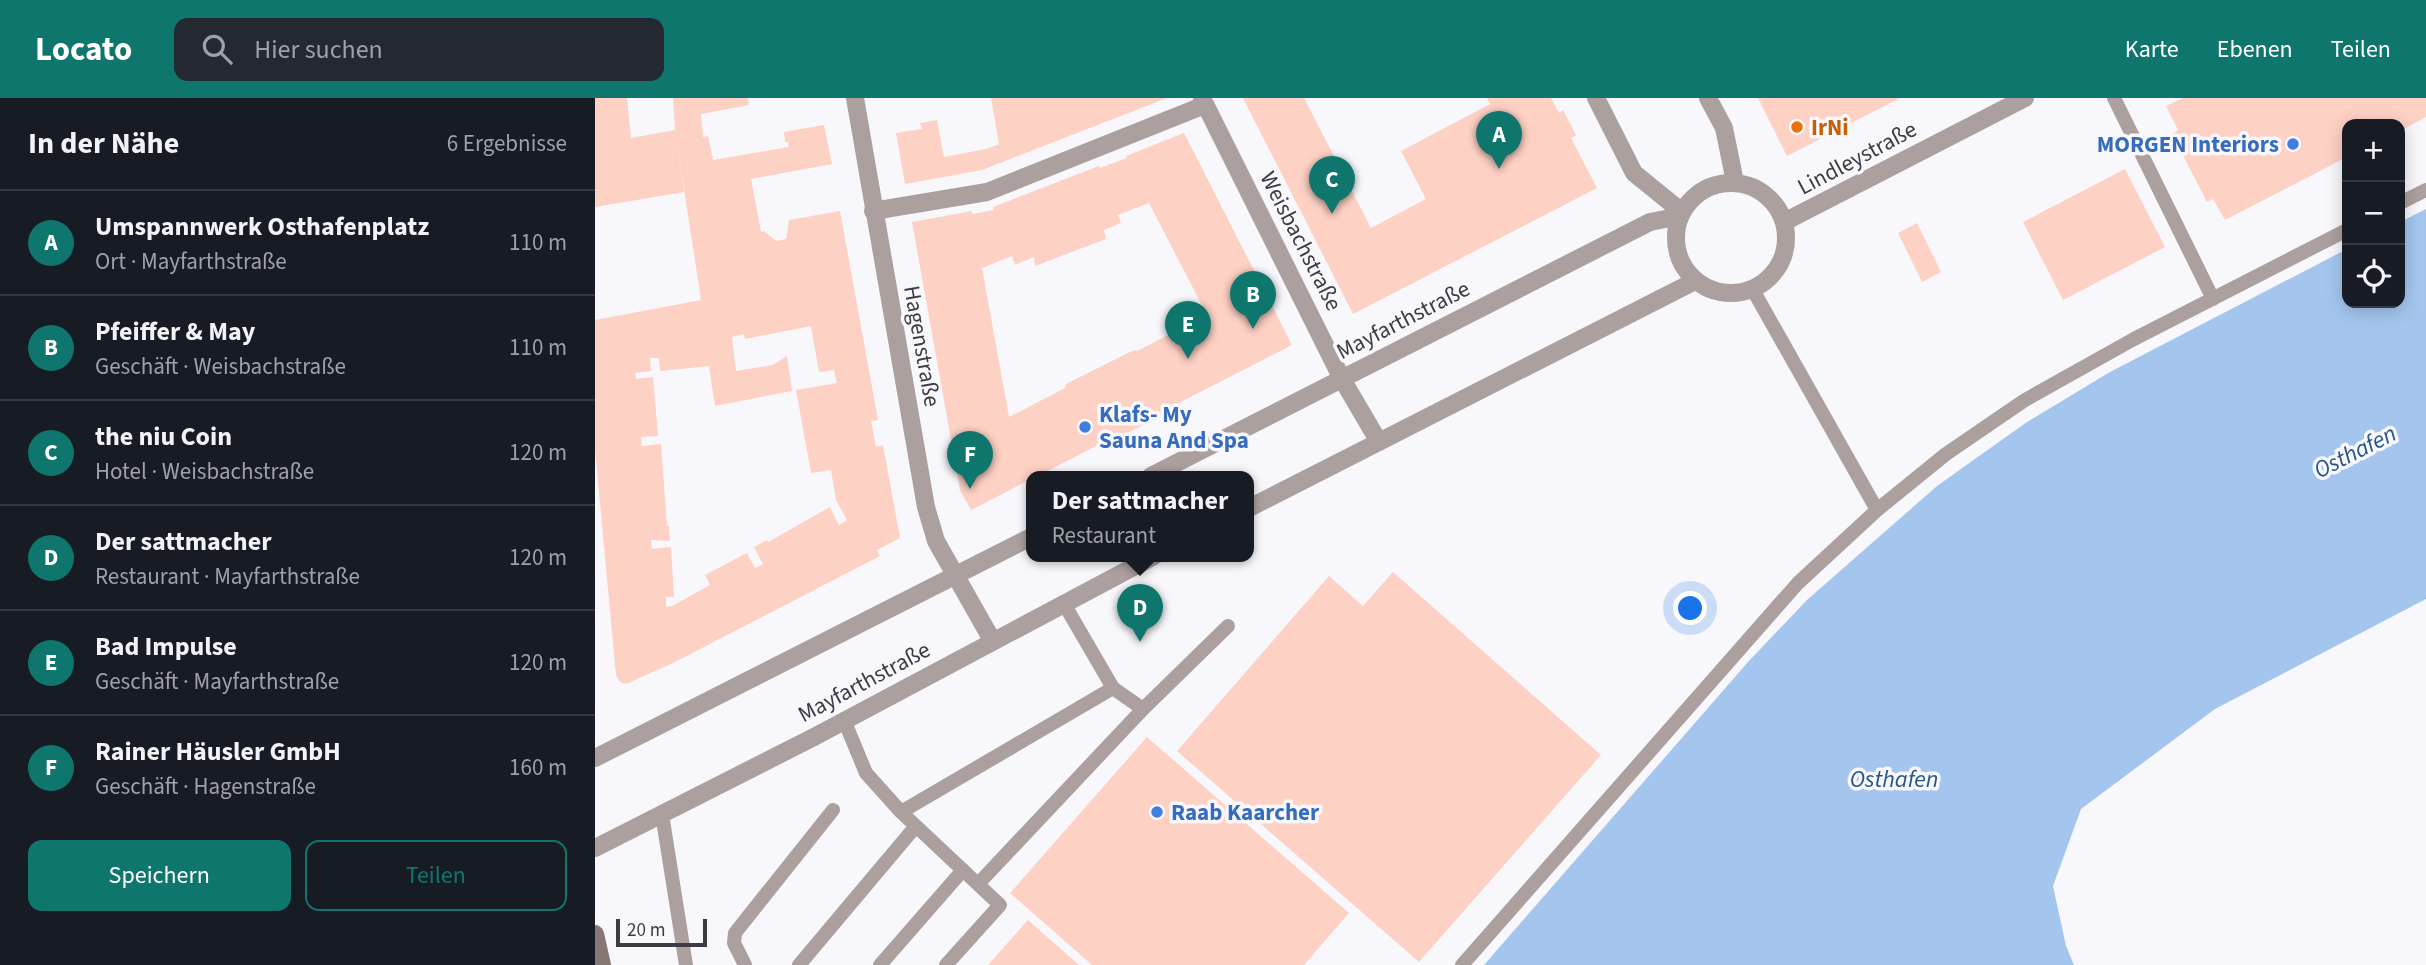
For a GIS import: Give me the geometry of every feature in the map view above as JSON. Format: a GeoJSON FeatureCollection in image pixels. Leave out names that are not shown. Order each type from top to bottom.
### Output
{"type":"FeatureCollection","features":[{"type":"Feature","properties":{"kind":"street","name":"Hagenstraße"},"geometry":{"type":"LineString","coordinates":[[855,98],[926,507],[936,541],[992,640]]}},
{"type":"Feature","properties":{"kind":"street"},"geometry":{"type":"LineString","coordinates":[[1596,98],[1634,173],[1681,214]]}},
{"type":"Feature","properties":{"kind":"street"},"geometry":{"type":"LineString","coordinates":[[1708,98],[1724,128],[1735,182]]}},
{"type":"Feature","properties":{"kind":"street","name":"Lindleystraße"},"geometry":{"type":"LineString","coordinates":[[1786,221],[2025,98]]}},
{"type":"Feature","properties":{"kind":"street"},"geometry":{"type":"LineString","coordinates":[[873,211],[987,191],[1203,102]]}},
{"type":"Feature","properties":{"kind":"street","name":"Weisbachstraße"},"geometry":{"type":"LineString","coordinates":[[1203,102],[1342,379],[1379,442]]}},
{"type":"Feature","properties":{"kind":"street"},"geometry":{"type":"LineString","coordinates":[[1735,182],[1757,188],[1772,200],[1786,221],[1787,245],[1781,264],[1769,280],[1753,290],[1731,294],[1712,291],[1695,281],[1686,271],[1678,254],[1675,234],[1681,214],[1698,193],[1716,184],[1735,182]]}},
{"type":"Feature","properties":{"kind":"street","name":"Mayfarthstraße"},"geometry":{"type":"LineString","coordinates":[[1161,471],[1650,222],[1681,214]]}},
{"type":"Feature","properties":{"kind":"street"},"geometry":{"type":"LineString","coordinates":[[1254,505],[1695,281]]}},
{"type":"Feature","properties":{"kind":"street"},"geometry":{"type":"LineString","coordinates":[[595,758],[1026,540]]}},
{"type":"Feature","properties":{"kind":"street","name":"Mayfarthstraße"},"geometry":{"type":"LineString","coordinates":[[595,848],[1142,562]]}},
{"type":"Feature","properties":{"kind":"street"},"geometry":{"type":"LineString","coordinates":[[595,934],[602,965]]}},
{"type":"Feature","properties":{"kind":"lane"},"geometry":{"type":"LineString","coordinates":[[2114,98],[2213,299]]}},
{"type":"Feature","properties":{"kind":"lane"},"geometry":{"type":"LineString","coordinates":[[2405,200],[2426,190]]}},
{"type":"Feature","properties":{"kind":"lane"},"geometry":{"type":"LineString","coordinates":[[1462,965],[1798,583],[1877,510],[1946,454],[2025,400],[2134,339],[2342,233]]}},
{"type":"Feature","properties":{"kind":"lane"},"geometry":{"type":"LineString","coordinates":[[1753,290],[1877,510]]}},
{"type":"Feature","properties":{"kind":"lane"},"geometry":{"type":"LineString","coordinates":[[1063,603],[1113,688],[1143,709]]}},
{"type":"Feature","properties":{"kind":"lane"},"geometry":{"type":"LineString","coordinates":[[978,884],[1143,709],[1228,626]]}},
{"type":"Feature","properties":{"kind":"lane"},"geometry":{"type":"LineString","coordinates":[[901,812],[1113,688]]}},
{"type":"Feature","properties":{"kind":"lane"},"geometry":{"type":"LineString","coordinates":[[844,720],[866,773],[901,812],[1000,905],[946,965]]}},
{"type":"Feature","properties":{"kind":"lane"},"geometry":{"type":"LineString","coordinates":[[745,965],[734,943],[735,933],[833,810]]}},
{"type":"Feature","properties":{"kind":"lane"},"geometry":{"type":"LineString","coordinates":[[662,814],[686,965]]}},
{"type":"Feature","properties":{"kind":"lane"},"geometry":{"type":"LineString","coordinates":[[799,965],[916,826]]}},
{"type":"Feature","properties":{"kind":"lane"},"geometry":{"type":"LineString","coordinates":[[880,965],[963,870]]}},
{"type":"Feature","properties":{"kind":"water","name":"Osthafen"},"geometry":{"type":"Polygon","coordinates":[[[2426,209],[2426,599],[2215,709],[2081,809],[2053,886],[2066,946],[2074,965],[1484,965],[1748,662],[1807,600],[1937,486],[2027,422],[2110,372],[2342,252],[2342,308],[2405,308],[2405,220],[2426,209]]]}},
{"type":"Feature","properties":{"kind":"building"},"geometry":{"type":"Polygon","coordinates":[[[595,98],[627,98],[631,138],[675,130],[684,192],[595,207],[595,98]]]}},
{"type":"Feature","properties":{"kind":"building"},"geometry":{"type":"Polygon","coordinates":[[[673,98],[748,98],[749,105],[701,114],[703,137],[708,136],[713,160],[789,147],[788,142],[785,142],[784,132],[824,125],[832,164],[751,179],[761,232],[764,231],[776,241],[786,239],[789,220],[840,211],[878,420],[871,421],[876,447],[883,445],[900,538],[877,550],[880,556],[673,663],[626,684],[620,682],[616,675],[595,450],[595,320],[701,300],[675,130],[673,98]],[[811,326],[745,339],[744,334],[732,337],[736,371],[773,365],[787,356],[792,391],[715,406],[709,366],[660,371],[659,358],[650,358],[651,371],[635,373],[636,379],[653,377],[658,436],[641,437],[642,446],[661,444],[670,541],[651,540],[652,549],[671,547],[674,597],[666,597],[666,607],[710,585],[705,575],[747,553],[755,568],[763,564],[754,547],[830,507],[839,525],[847,520],[836,500],[831,470],[811,473],[796,390],[837,383],[834,370],[819,372],[811,326]]]}},
{"type":"Feature","properties":{"kind":"building"},"geometry":{"type":"Polygon","coordinates":[[[991,98],[1167,98],[982,170],[905,184],[896,133],[922,129],[920,123],[937,120],[944,157],[986,149],[999,144],[991,98]]]}},
{"type":"Feature","properties":{"kind":"building"},"geometry":{"type":"Polygon","coordinates":[[[1243,98],[1304,98],[1371,228],[1426,199],[1401,151],[1490,104],[1487,98],[1551,98],[1559,113],[1563,110],[1576,135],[1571,138],[1597,188],[1353,314],[1243,98]]]}},
{"type":"Feature","properties":{"kind":"building"},"geometry":{"type":"Polygon","coordinates":[[[1758,98],[1900,98],[1787,156],[1758,98]]]}},
{"type":"Feature","properties":{"kind":"building","name":"MORGEN Interiors"},"geometry":{"type":"Polygon","coordinates":[[[2183,98],[2426,98],[2426,117],[2405,128],[2405,119],[2342,119],[2342,160],[2225,220],[2213,199],[2207,202],[2172,134],[2178,130],[2166,106],[2183,98]]]}},
{"type":"Feature","properties":{"kind":"building"},"geometry":{"type":"Polygon","coordinates":[[[1184,133],[1292,345],[1167,409],[1166,413],[1099,448],[1096,446],[1048,471],[1026,471],[1026,482],[971,510],[960,490],[912,222],[972,211],[972,214],[994,210],[993,207],[1099,166],[1100,168],[1127,158],[1126,156],[1184,133]],[[1149,203],[1118,215],[1121,223],[1104,230],[1106,239],[1035,266],[1034,257],[1015,265],[1012,256],[982,268],[1009,417],[1065,388],[1066,384],[1134,350],[1137,351],[1207,315],[1149,203]]]}},
{"type":"Feature","properties":{"kind":"building"},"geometry":{"type":"Polygon","coordinates":[[[2125,169],[2165,247],[2063,300],[2023,222],[2125,169]]]}},
{"type":"Feature","properties":{"kind":"building"},"geometry":{"type":"Polygon","coordinates":[[[1917,223],[1941,272],[1922,282],[1898,233],[1917,223]]]}},
{"type":"Feature","properties":{"kind":"building"},"geometry":{"type":"Polygon","coordinates":[[[1393,572],[1601,755],[1419,962],[1177,751],[1329,576],[1363,606],[1393,572]]]}},
{"type":"Feature","properties":{"kind":"building","name":"Raab Kaarcher"},"geometry":{"type":"Polygon","coordinates":[[[1147,737],[1349,913],[1304,965],[1092,965],[1010,893],[1147,737]]]}},
{"type":"Feature","properties":{"kind":"building"},"geometry":{"type":"Polygon","coordinates":[[[1028,920],[1079,965],[988,965],[1028,920]]]}},
{"type":"Feature","properties":{"kind":"place","name":"IrNi"},"geometry":{"type":"Point","coordinates":[1797,127]}},
{"type":"Feature","properties":{"kind":"place","name":"MORGEN Interiors"},"geometry":{"type":"Point","coordinates":[2293,144]}},
{"type":"Feature","properties":{"kind":"place","name":"Umspannwerk Osthafenplatz"},"geometry":{"type":"Point","coordinates":[1499,169]}},
{"type":"Feature","properties":{"kind":"place","name":"the niu Coin"},"geometry":{"type":"Point","coordinates":[1332,214]}},
{"type":"Feature","properties":{"kind":"place","name":"Pfeiffer & May"},"geometry":{"type":"Point","coordinates":[1253,329]}},
{"type":"Feature","properties":{"kind":"place","name":"Bad Impulse"},"geometry":{"type":"Point","coordinates":[1188,359]}},
{"type":"Feature","properties":{"kind":"place","name":"Klafs- My Sauna And Spa"},"geometry":{"type":"Point","coordinates":[1085,427]}},
{"type":"Feature","properties":{"kind":"place","name":"Rainer Häusler GmbH"},"geometry":{"type":"Point","coordinates":[970,489]}},
{"type":"Feature","properties":{"kind":"place","name":"Der sattmacher"},"geometry":{"type":"Point","coordinates":[1140,642]}},
{"type":"Feature","properties":{"kind":"place","name":"Raab Kaarcher"},"geometry":{"type":"Point","coordinates":[1157,812]}}]}
